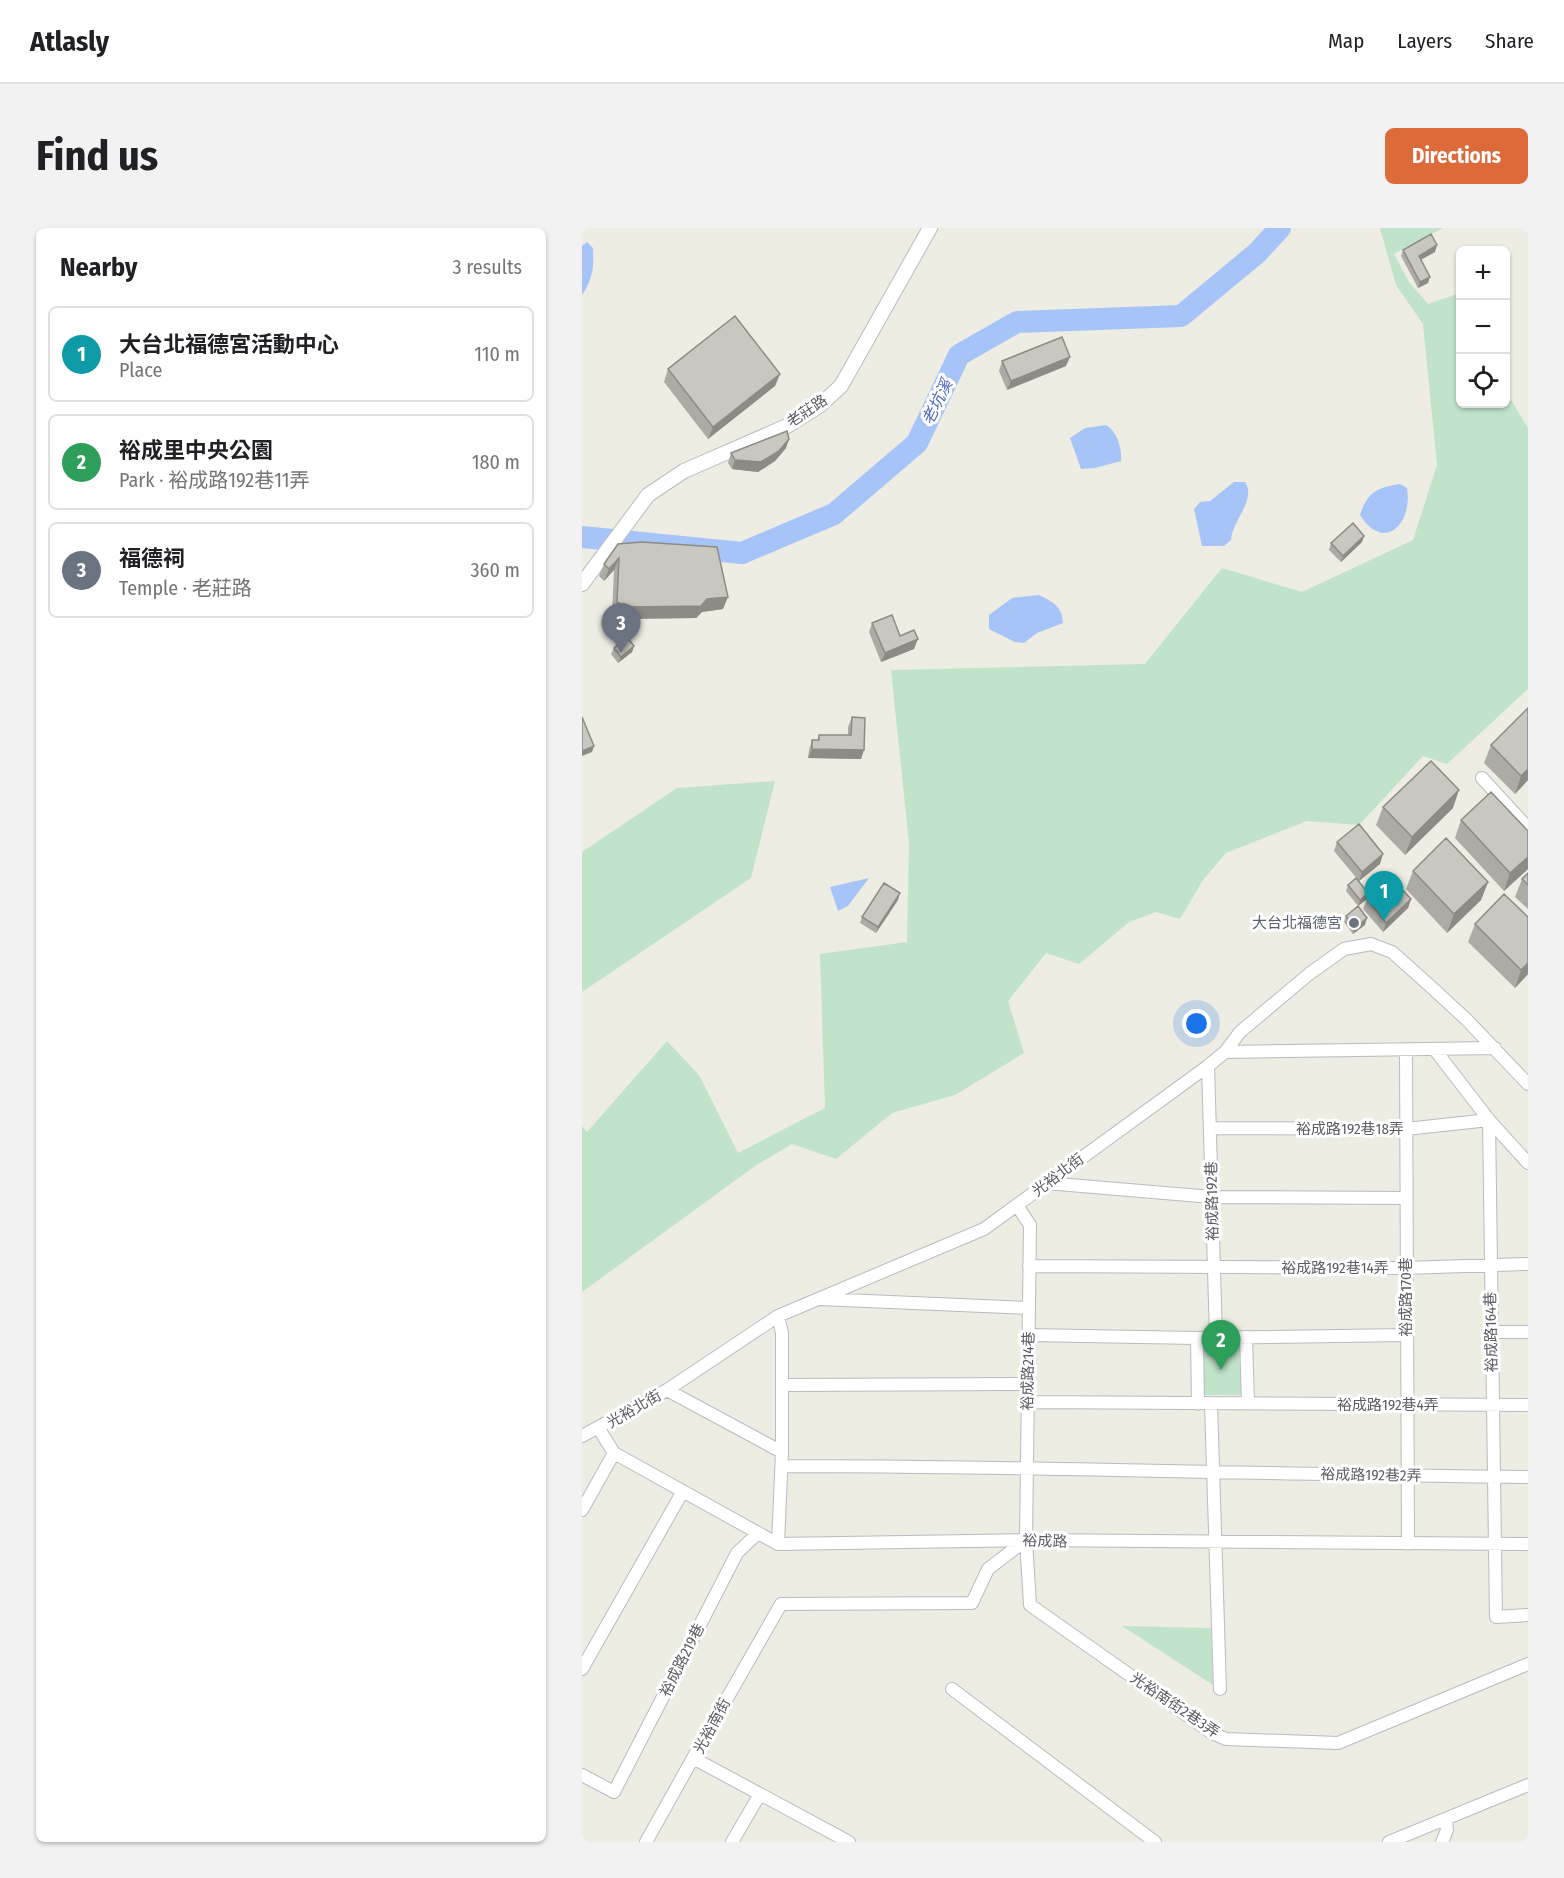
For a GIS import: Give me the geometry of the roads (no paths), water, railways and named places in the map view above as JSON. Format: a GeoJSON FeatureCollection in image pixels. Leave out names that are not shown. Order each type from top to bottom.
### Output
{"type":"FeatureCollection","features":[{"type":"Feature","properties":{"kind":"street","name":"老莊路"},"geometry":{"type":"LineString","coordinates":[[582,584],[648,495],[684,471],[787,426],[819,406],[841,386],[930,228]]}},
{"type":"Feature","properties":{"kind":"street"},"geometry":{"type":"LineString","coordinates":[[1482,778],[1528,828]]}},
{"type":"Feature","properties":{"kind":"street","name":"光裕北街"},"geometry":{"type":"LineString","coordinates":[[599,1429],[667,1390],[778,1316],[815,1298],[984,1229],[1018,1207],[1046,1183],[1208,1066],[1225,1052],[1240,1032],[1309,974],[1344,949],[1371,944],[1392,952],[1494,1048]]}},
{"type":"Feature","properties":{"kind":"street"},"geometry":{"type":"LineString","coordinates":[[1225,1052],[1494,1048],[1528,1084]]}},
{"type":"Feature","properties":{"kind":"street","name":"裕成路170巷"},"geometry":{"type":"LineString","coordinates":[[1406,1050],[1407,1544]]}},
{"type":"Feature","properties":{"kind":"street"},"geometry":{"type":"LineString","coordinates":[[1435,1050],[1489,1120],[1528,1163]]}},
{"type":"Feature","properties":{"kind":"street","name":"裕成路192巷"},"geometry":{"type":"LineString","coordinates":[[1208,1066],[1216,1337]]}},
{"type":"Feature","properties":{"kind":"street","name":"裕成路192巷18弄"},"geometry":{"type":"LineString","coordinates":[[1210,1128],[1406,1129],[1489,1120]]}},
{"type":"Feature","properties":{"kind":"street","name":"裕成路164巷"},"geometry":{"type":"LineString","coordinates":[[1489,1120],[1492,1477],[1496,1617],[1528,1615]]}},
{"type":"Feature","properties":{"kind":"street"},"geometry":{"type":"LineString","coordinates":[[1046,1183],[1212,1197],[1406,1198]]}},
{"type":"Feature","properties":{"kind":"street","name":"裕成路214巷"},"geometry":{"type":"LineString","coordinates":[[1018,1207],[1030,1225],[1026,1539]]}},
{"type":"Feature","properties":{"kind":"street","name":"裕成路192巷14弄"},"geometry":{"type":"LineString","coordinates":[[1029,1266],[1406,1268],[1528,1264]]}},
{"type":"Feature","properties":{"kind":"street"},"geometry":{"type":"LineString","coordinates":[[815,1298],[1029,1308]]}},
{"type":"Feature","properties":{"kind":"street"},"geometry":{"type":"LineString","coordinates":[[778,1316],[782,1334],[782,1466],[778,1544]]}},
{"type":"Feature","properties":{"kind":"street"},"geometry":{"type":"LineString","coordinates":[[1491,1332],[1528,1332]]}},
{"type":"Feature","properties":{"kind":"street"},"geometry":{"type":"LineString","coordinates":[[1028,1335],[1197,1338],[1406,1335]]}},
{"type":"Feature","properties":{"kind":"street"},"geometry":{"type":"LineString","coordinates":[[1246,1337],[1248,1403]]}},
{"type":"Feature","properties":{"kind":"street"},"geometry":{"type":"LineString","coordinates":[[1197,1338],[1198,1404]]}},
{"type":"Feature","properties":{"kind":"street"},"geometry":{"type":"LineString","coordinates":[[782,1385],[1028,1384]]}},
{"type":"Feature","properties":{"kind":"street"},"geometry":{"type":"LineString","coordinates":[[667,1390],[782,1452]]}},
{"type":"Feature","properties":{"kind":"street","name":"裕成路192巷4弄"},"geometry":{"type":"LineString","coordinates":[[1027,1402],[1528,1405]]}},
{"type":"Feature","properties":{"kind":"street"},"geometry":{"type":"LineString","coordinates":[[1211,1404],[1215,1473],[1220,1689]]}},
{"type":"Feature","properties":{"kind":"street"},"geometry":{"type":"LineString","coordinates":[[582,1436],[599,1429]]}},
{"type":"Feature","properties":{"kind":"street","name":"裕成路"},"geometry":{"type":"LineString","coordinates":[[599,1429],[614,1453],[778,1544],[1026,1539],[1528,1544]]}},
{"type":"Feature","properties":{"kind":"street"},"geometry":{"type":"LineString","coordinates":[[582,1510],[614,1453]]}},
{"type":"Feature","properties":{"kind":"street","name":"裕成路192巷2弄"},"geometry":{"type":"LineString","coordinates":[[782,1466],[1027,1466],[1215,1473],[1528,1477]]}},
{"type":"Feature","properties":{"kind":"street"},"geometry":{"type":"LineString","coordinates":[[582,1669],[683,1491]]}},
{"type":"Feature","properties":{"kind":"street","name":"裕成路219巷"},"geometry":{"type":"LineString","coordinates":[[582,1775],[614,1792],[737,1553],[758,1533]]}},
{"type":"Feature","properties":{"kind":"street","name":"光裕南街2巷3弄"},"geometry":{"type":"LineString","coordinates":[[1026,1539],[1030,1605],[1212,1733],[1226,1739],[1338,1743],[1528,1664]]}},
{"type":"Feature","properties":{"kind":"street","name":"光裕南街"},"geometry":{"type":"LineString","coordinates":[[849,1842],[693,1758],[781,1604],[972,1603],[988,1569],[1026,1539]]}},
{"type":"Feature","properties":{"kind":"street"},"geometry":{"type":"LineString","coordinates":[[952,1689],[1155,1842]]}},
{"type":"Feature","properties":{"kind":"street"},"geometry":{"type":"LineString","coordinates":[[646,1842],[693,1758]]}},
{"type":"Feature","properties":{"kind":"street"},"geometry":{"type":"LineString","coordinates":[[1389,1842],[1528,1785]]}},
{"type":"Feature","properties":{"kind":"street"},"geometry":{"type":"LineString","coordinates":[[732,1842],[760,1794]]}},
{"type":"Feature","properties":{"kind":"street"},"geometry":{"type":"LineString","coordinates":[[1443,1842],[1446,1819]]}},
{"type":"Feature","properties":{"kind":"water"},"geometry":{"type":"Polygon","coordinates":[[[587,242],[593,248],[593,267],[591,278],[582,295],[582,246],[587,242]]]}},
{"type":"Feature","properties":{"kind":"water"},"geometry":{"type":"Polygon","coordinates":[[[1106,425],[1118,440],[1121,461],[1081,469],[1070,438],[1085,428],[1106,425]]]}},
{"type":"Feature","properties":{"kind":"water"},"geometry":{"type":"Polygon","coordinates":[[[1234,482],[1245,482],[1248,496],[1231,540],[1224,546],[1202,546],[1194,509],[1200,502],[1210,501],[1234,482]]]}},
{"type":"Feature","properties":{"kind":"water"},"geometry":{"type":"Polygon","coordinates":[[[1400,484],[1407,488],[1406,513],[1395,529],[1387,533],[1378,532],[1369,526],[1360,515],[1363,507],[1374,492],[1400,484]]]}},
{"type":"Feature","properties":{"kind":"water"},"geometry":{"type":"Polygon","coordinates":[[[1039,595],[1056,605],[1061,612],[1063,623],[1037,633],[1024,643],[1015,642],[989,629],[989,615],[1012,598],[1039,595]]]}},
{"type":"Feature","properties":{"kind":"water"},"geometry":{"type":"Polygon","coordinates":[[[869,878],[848,906],[838,911],[830,887],[869,878]]]}},
{"type":"Feature","properties":{"kind":"waterway","name":"老坑溪"},"geometry":{"type":"LineString","coordinates":[[582,537],[742,553],[834,514],[917,443],[959,355],[1017,322],[1181,316],[1257,253],[1280,228]]}},
{"type":"Feature","properties":{"kind":"place","name":"福德祠"},"geometry":{"type":"Point","coordinates":[621,653]}},
{"type":"Feature","properties":{"kind":"place","name":"大台北福德宮活動中心"},"geometry":{"type":"Point","coordinates":[1384,921]}},
{"type":"Feature","properties":{"kind":"place","name":"大台北福德宮"},"geometry":{"type":"Point","coordinates":[1354,923]}},
{"type":"Feature","properties":{"kind":"place","name":"裕成里中央公園"},"geometry":{"type":"Point","coordinates":[1221,1370]}}]}
